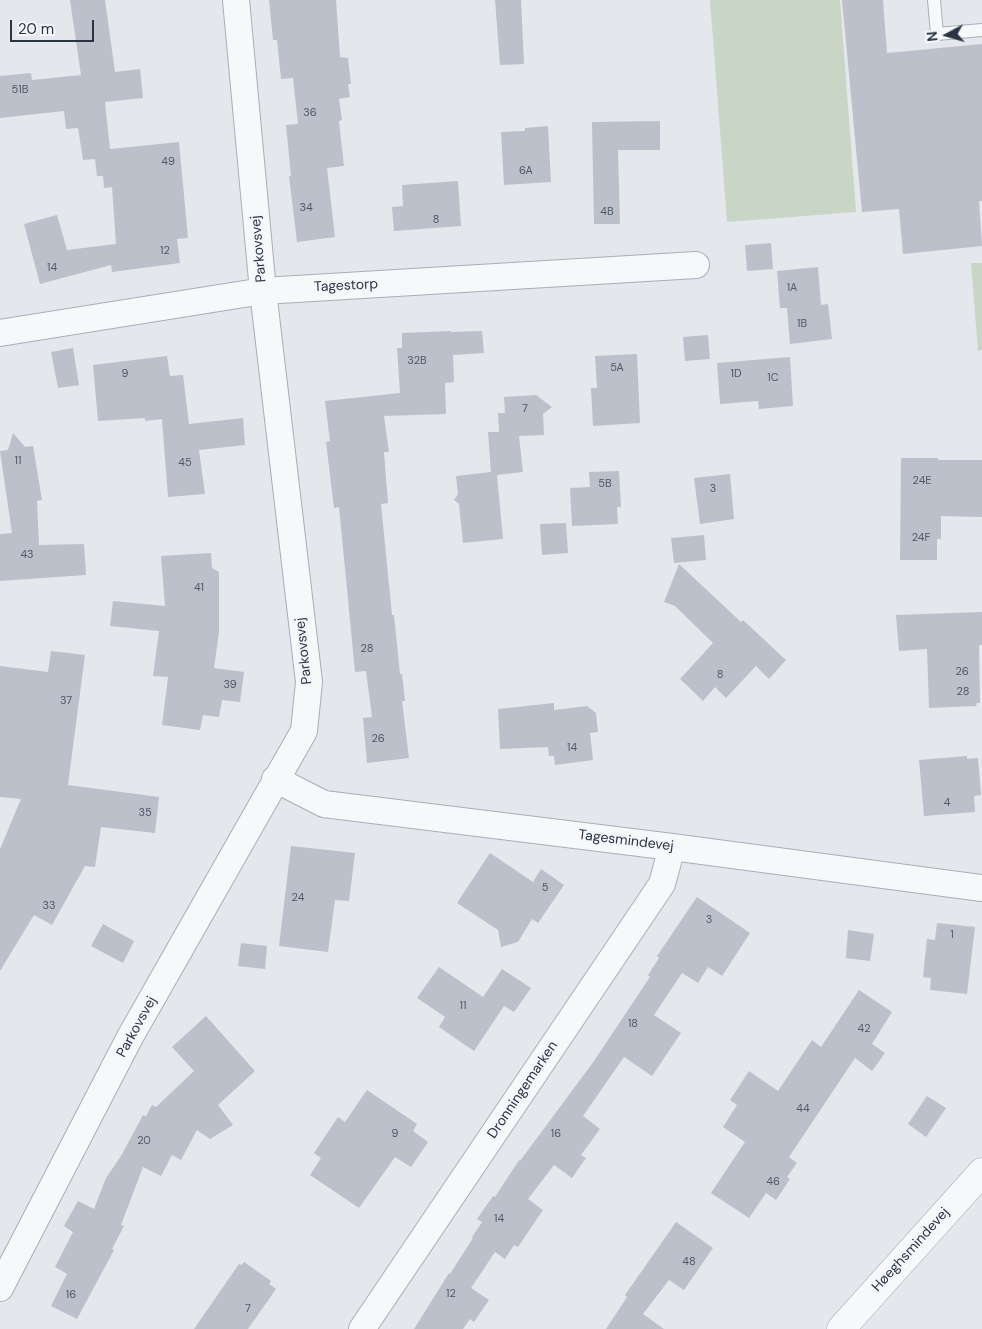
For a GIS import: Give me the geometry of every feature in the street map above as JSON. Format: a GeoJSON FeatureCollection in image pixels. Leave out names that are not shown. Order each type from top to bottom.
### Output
{"type":"FeatureCollection","features":[{"type":"Feature","properties":{"kind":"street","name":"Parkovsvej"},"geometry":{"type":"LineString","coordinates":[[0,1288],[130,1037],[304,731],[309,682],[263,291],[236,0]]}},
{"type":"Feature","properties":{"kind":"street","name":"Tagestorp"},"geometry":{"type":"LineString","coordinates":[[0,333],[263,291],[696,265]]}},
{"type":"Feature","properties":{"kind":"street","name":"Tagesmindevej"},"geometry":{"type":"LineString","coordinates":[[275,779],[324,804],[982,888]]}},
{"type":"Feature","properties":{"kind":"street","name":"Dronningemarken"},"geometry":{"type":"LineString","coordinates":[[362,1329],[662,884],[672,847]]}},
{"type":"Feature","properties":{"kind":"street","name":"Høeghsmindevej"},"geometry":{"type":"LineString","coordinates":[[841,1329],[982,1172]]}},
{"type":"Feature","properties":{"kind":"lane"},"geometry":{"type":"LineString","coordinates":[[934,0],[937,34],[982,30]]}},
{"type":"Feature","properties":{"kind":"green space"},"geometry":{"type":"Polygon","coordinates":[[[710,0],[840,0],[856,212],[727,222],[710,0]]]}},
{"type":"Feature","properties":{"kind":"green space"},"geometry":{"type":"Polygon","coordinates":[[[971,263],[982,263],[982,350],[978,351],[971,263]]]}},
{"type":"Feature","properties":{"kind":"building"},"geometry":{"type":"Polygon","coordinates":[[[70,0],[105,0],[115,72],[140,69],[143,98],[105,102],[110,149],[179,142],[188,238],[177,239],[180,263],[112,272],[111,265],[40,284],[24,224],[57,215],[67,250],[116,244],[112,187],[104,188],[103,176],[97,176],[95,159],[83,160],[78,128],[66,129],[64,111],[0,118],[0,76],[31,73],[32,80],[81,75],[70,0]]]}},
{"type":"Feature","properties":{"kind":"building"},"geometry":{"type":"Polygon","coordinates":[[[269,0],[336,0],[340,57],[348,58],[351,84],[348,84],[350,97],[339,99],[342,120],[339,121],[344,166],[327,168],[335,237],[297,242],[289,176],[291,176],[286,125],[298,124],[293,78],[281,79],[277,40],[273,40],[269,0]]]}},
{"type":"Feature","properties":{"kind":"building"},"geometry":{"type":"Polygon","coordinates":[[[495,0],[521,0],[524,64],[500,65],[495,0]]]}},
{"type":"Feature","properties":{"kind":"building"},"geometry":{"type":"Polygon","coordinates":[[[842,0],[883,0],[887,53],[982,44],[982,201],[979,201],[982,246],[903,254],[899,209],[862,212],[842,0]]]}},
{"type":"Feature","properties":{"kind":"building"},"geometry":{"type":"Polygon","coordinates":[[[660,121],[660,150],[618,150],[620,224],[594,224],[592,122],[660,121]]]}},
{"type":"Feature","properties":{"kind":"building"},"geometry":{"type":"Polygon","coordinates":[[[548,126],[551,182],[504,185],[501,132],[525,131],[525,128],[548,126]]]}},
{"type":"Feature","properties":{"kind":"building"},"geometry":{"type":"Polygon","coordinates":[[[458,181],[461,226],[394,231],[392,207],[403,206],[402,185],[458,181]]]}},
{"type":"Feature","properties":{"kind":"building"},"geometry":{"type":"Polygon","coordinates":[[[771,243],[773,269],[747,271],[745,245],[771,243]]]}},
{"type":"Feature","properties":{"kind":"building"},"geometry":{"type":"Polygon","coordinates":[[[818,267],[821,305],[828,304],[832,339],[790,344],[787,308],[780,308],[777,271],[818,267]]]}},
{"type":"Feature","properties":{"kind":"building"},"geometry":{"type":"Polygon","coordinates":[[[482,331],[484,353],[453,355],[454,382],[445,383],[446,414],[384,416],[389,452],[384,452],[388,503],[381,504],[392,615],[394,615],[400,674],[402,674],[405,701],[402,701],[409,758],[367,763],[363,718],[372,717],[366,671],[355,672],[339,507],[334,508],[326,442],[330,441],[325,401],[400,393],[397,348],[402,348],[402,333],[482,331]]]}},
{"type":"Feature","properties":{"kind":"building"},"geometry":{"type":"Polygon","coordinates":[[[708,335],[710,359],[685,361],[683,337],[708,335]]]}},
{"type":"Feature","properties":{"kind":"building"},"geometry":{"type":"Polygon","coordinates":[[[73,348],[79,385],[58,388],[51,352],[73,348]]]}},
{"type":"Feature","properties":{"kind":"building"},"geometry":{"type":"Polygon","coordinates":[[[637,354],[640,423],[593,426],[591,388],[597,388],[595,356],[637,354]]]}},
{"type":"Feature","properties":{"kind":"building"},"geometry":{"type":"Polygon","coordinates":[[[167,356],[170,376],[183,375],[189,424],[243,418],[245,445],[199,450],[205,494],[168,497],[162,419],[145,421],[145,418],[98,421],[93,365],[167,356]]]}},
{"type":"Feature","properties":{"kind":"building"},"geometry":{"type":"Polygon","coordinates":[[[790,357],[793,406],[759,409],[758,401],[720,404],[717,363],[790,357]]]}},
{"type":"Feature","properties":{"kind":"building"},"geometry":{"type":"Polygon","coordinates":[[[536,395],[552,407],[543,414],[544,435],[519,436],[523,472],[497,475],[503,539],[463,543],[459,504],[454,500],[458,494],[456,476],[491,472],[488,432],[499,432],[498,413],[505,413],[504,397],[536,395]]]}},
{"type":"Feature","properties":{"kind":"building"},"geometry":{"type":"Polygon","coordinates":[[[13,433],[25,447],[33,446],[42,500],[37,501],[39,545],[84,544],[86,575],[0,581],[0,534],[12,533],[0,451],[8,450],[13,433]]]}},
{"type":"Feature","properties":{"kind":"building"},"geometry":{"type":"Polygon","coordinates":[[[901,458],[982,460],[982,517],[941,516],[941,539],[937,539],[937,560],[900,560],[901,458]]]}},
{"type":"Feature","properties":{"kind":"building"},"geometry":{"type":"Polygon","coordinates":[[[619,471],[621,507],[617,507],[618,524],[572,526],[570,488],[590,487],[589,472],[619,471]]]}},
{"type":"Feature","properties":{"kind":"building"},"geometry":{"type":"Polygon","coordinates":[[[730,474],[734,519],[700,524],[694,478],[730,474]]]}},
{"type":"Feature","properties":{"kind":"building"},"geometry":{"type":"Polygon","coordinates":[[[566,523],[568,553],[542,555],[540,524],[566,523]]]}},
{"type":"Feature","properties":{"kind":"building"},"geometry":{"type":"Polygon","coordinates":[[[704,535],[706,560],[674,563],[671,538],[704,535]]]}},
{"type":"Feature","properties":{"kind":"building"},"geometry":{"type":"Polygon","coordinates":[[[211,553],[212,568],[219,572],[219,632],[214,668],[244,672],[240,702],[222,700],[219,717],[203,715],[200,730],[162,725],[168,677],[153,676],[159,631],[110,626],[113,601],[165,606],[161,556],[211,553]]]}},
{"type":"Feature","properties":{"kind":"building"},"geometry":{"type":"Polygon","coordinates":[[[679,564],[741,622],[743,620],[786,660],[769,679],[756,666],[726,698],[715,687],[703,701],[680,679],[713,643],[675,606],[664,602],[679,564]]]}},
{"type":"Feature","properties":{"kind":"building"},"geometry":{"type":"Polygon","coordinates":[[[982,612],[982,645],[979,645],[980,703],[977,703],[976,706],[929,708],[927,649],[899,651],[896,615],[982,612]]]}},
{"type":"Feature","properties":{"kind":"building"},"geometry":{"type":"Polygon","coordinates":[[[51,651],[85,655],[68,785],[159,797],[155,833],[101,827],[95,867],[85,866],[52,925],[34,915],[0,971],[0,849],[21,799],[0,797],[0,666],[48,672],[51,651]]]}},
{"type":"Feature","properties":{"kind":"building"},"geometry":{"type":"Polygon","coordinates":[[[554,703],[554,710],[587,706],[596,713],[598,732],[590,733],[593,760],[555,765],[554,756],[549,756],[548,747],[500,749],[498,709],[554,703]]]}},
{"type":"Feature","properties":{"kind":"building"},"geometry":{"type":"Polygon","coordinates":[[[967,756],[967,759],[978,758],[981,795],[974,796],[975,812],[924,816],[919,760],[967,756]]]}},
{"type":"Feature","properties":{"kind":"building"},"geometry":{"type":"Polygon","coordinates":[[[291,846],[355,853],[349,901],[335,900],[328,952],[279,946],[291,846]]]}},
{"type":"Feature","properties":{"kind":"building"},"geometry":{"type":"Polygon","coordinates":[[[490,853],[533,882],[541,869],[564,885],[538,923],[532,919],[518,942],[501,947],[498,930],[457,903],[490,853]]]}},
{"type":"Feature","properties":{"kind":"building"},"geometry":{"type":"Polygon","coordinates":[[[697,897],[750,933],[722,976],[708,967],[698,983],[682,973],[654,1015],[681,1033],[652,1076],[624,1057],[583,1116],[600,1129],[581,1155],[586,1158],[572,1178],[554,1165],[528,1199],[543,1210],[518,1247],[514,1245],[505,1259],[495,1252],[471,1288],[489,1300],[474,1322],[470,1319],[463,1329],[414,1329],[473,1238],[482,1222],[477,1219],[594,1061],[650,977],[648,975],[659,958],[657,956],[697,897]]]}},
{"type":"Feature","properties":{"kind":"building"},"geometry":{"type":"Polygon","coordinates":[[[937,923],[975,927],[967,994],[930,990],[931,978],[923,977],[927,939],[935,940],[937,923]]]}},
{"type":"Feature","properties":{"kind":"building"},"geometry":{"type":"Polygon","coordinates":[[[103,924],[134,941],[123,963],[91,946],[103,924]]]}},
{"type":"Feature","properties":{"kind":"building"},"geometry":{"type":"Polygon","coordinates":[[[848,930],[874,934],[870,961],[846,958],[848,930]]]}},
{"type":"Feature","properties":{"kind":"building"},"geometry":{"type":"Polygon","coordinates":[[[241,943],[267,946],[265,969],[238,966],[241,943]]]}},
{"type":"Feature","properties":{"kind":"building"},"geometry":{"type":"Polygon","coordinates":[[[439,967],[483,997],[502,969],[531,988],[514,1012],[504,1006],[474,1051],[439,1027],[445,1017],[417,998],[439,967]]]}},
{"type":"Feature","properties":{"kind":"building"},"geometry":{"type":"Polygon","coordinates":[[[859,990],[892,1012],[872,1044],[885,1053],[872,1071],[855,1058],[789,1157],[797,1163],[787,1177],[790,1179],[776,1200],[766,1193],[749,1218],[711,1193],[745,1142],[723,1127],[737,1105],[730,1100],[749,1071],[778,1091],[812,1040],[821,1047],[859,990]]]}},
{"type":"Feature","properties":{"kind":"building"},"geometry":{"type":"Polygon","coordinates":[[[206,1016],[255,1071],[218,1105],[233,1125],[210,1139],[197,1130],[181,1160],[172,1155],[161,1176],[143,1167],[121,1225],[124,1226],[112,1249],[114,1250],[77,1319],[51,1306],[67,1274],[55,1267],[73,1232],[64,1226],[78,1201],[94,1209],[106,1178],[121,1156],[143,1115],[146,1116],[152,1105],[156,1107],[194,1071],[172,1047],[206,1016]]]}},
{"type":"Feature","properties":{"kind":"building"},"geometry":{"type":"Polygon","coordinates":[[[367,1090],[417,1124],[413,1131],[428,1142],[411,1167],[395,1157],[359,1208],[310,1175],[321,1158],[314,1153],[338,1117],[345,1122],[367,1090]]]}},
{"type":"Feature","properties":{"kind":"building"},"geometry":{"type":"Polygon","coordinates":[[[927,1096],[946,1108],[926,1137],[908,1124],[927,1096]]]}},
{"type":"Feature","properties":{"kind":"building"},"geometry":{"type":"Polygon","coordinates":[[[676,1222],[713,1248],[684,1290],[669,1280],[643,1314],[664,1329],[606,1329],[627,1297],[625,1295],[676,1222]]]}},
{"type":"Feature","properties":{"kind":"building"},"geometry":{"type":"Polygon","coordinates":[[[244,1262],[271,1281],[269,1284],[276,1289],[248,1329],[194,1329],[239,1264],[242,1265],[244,1262]]]}}]}
